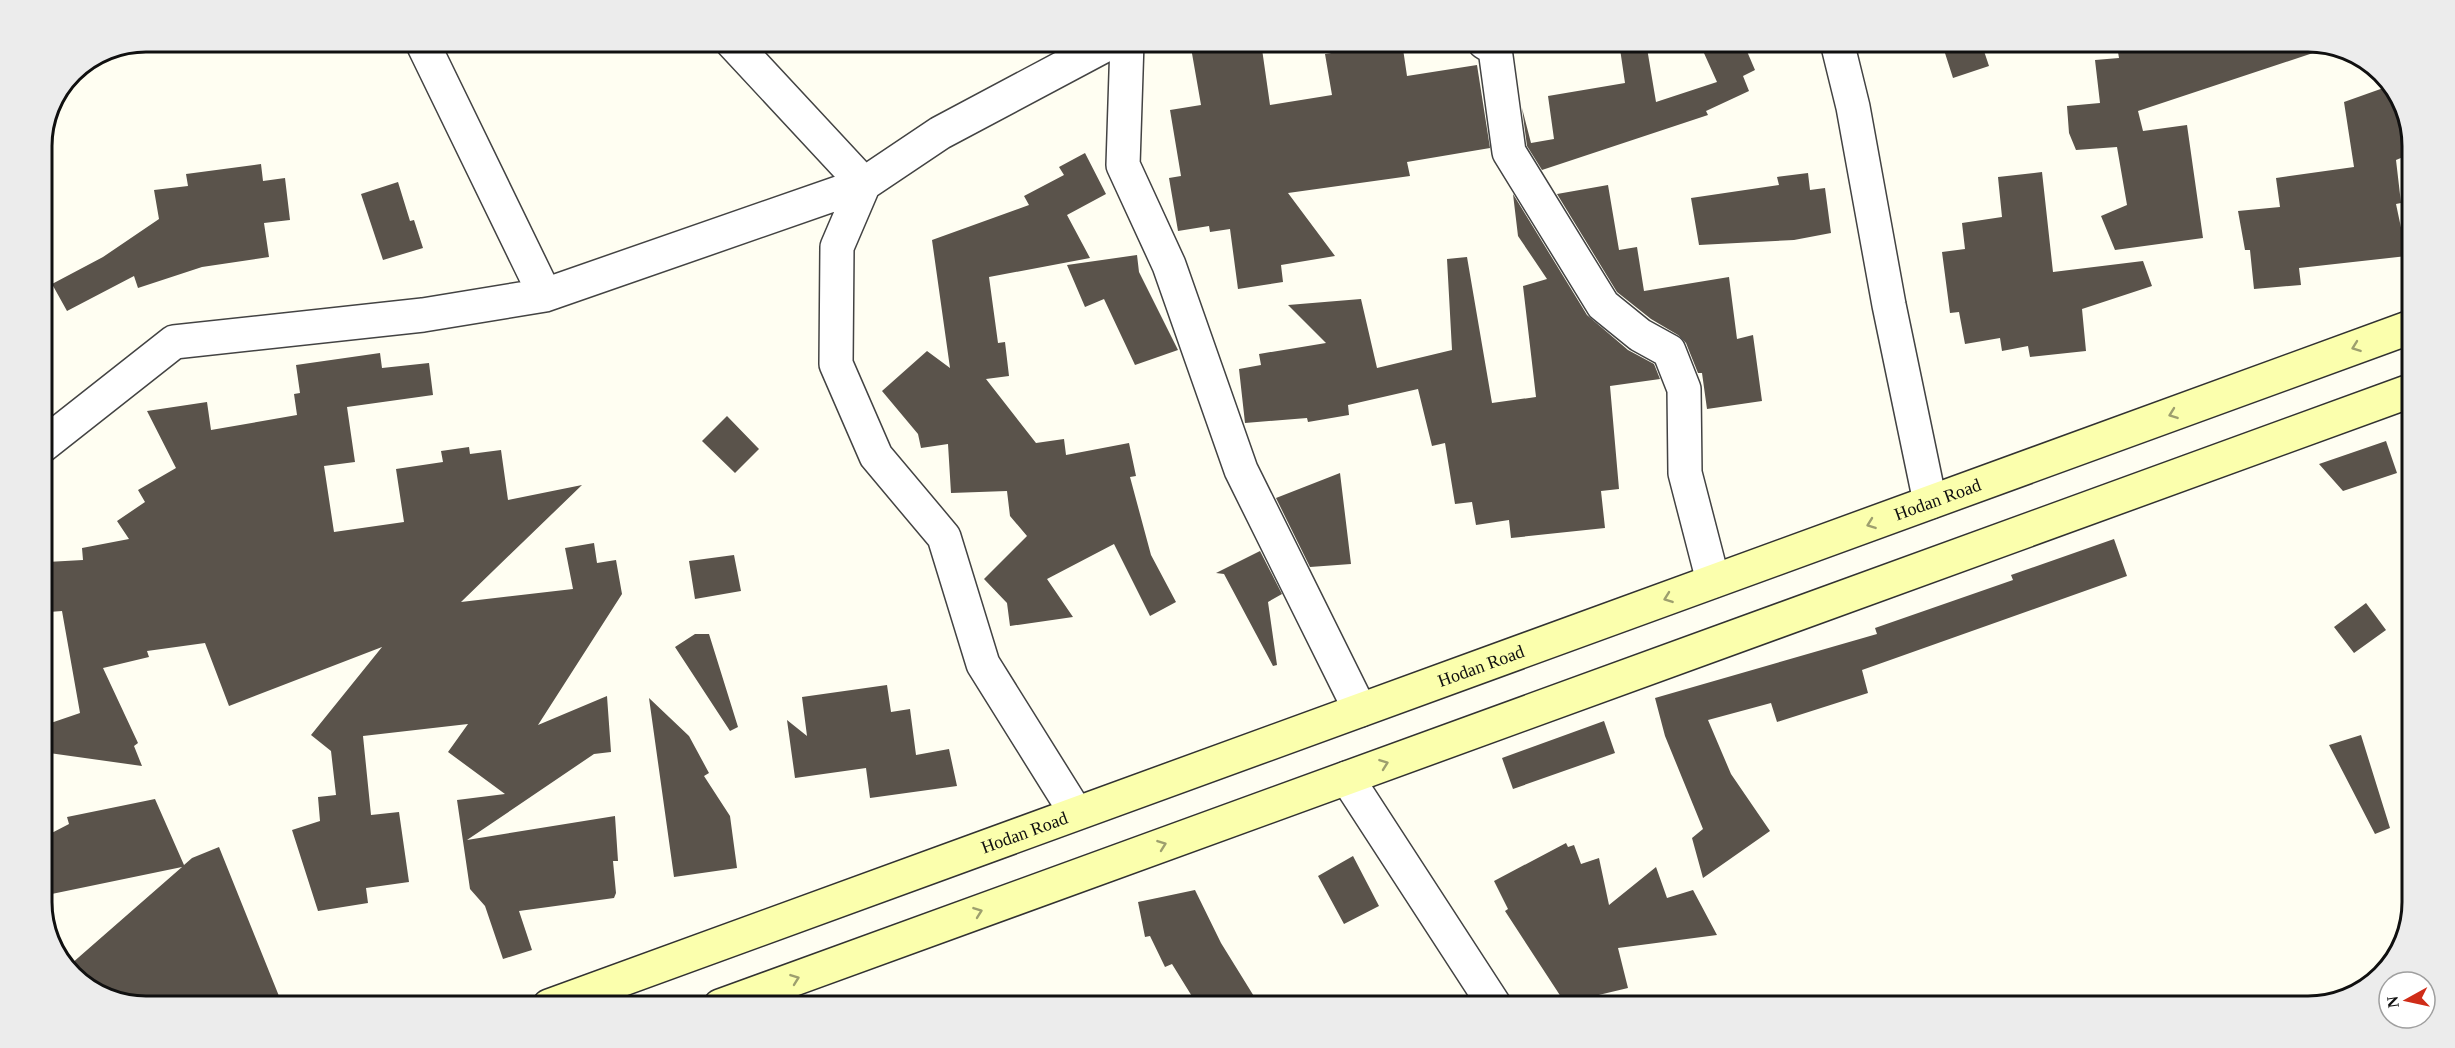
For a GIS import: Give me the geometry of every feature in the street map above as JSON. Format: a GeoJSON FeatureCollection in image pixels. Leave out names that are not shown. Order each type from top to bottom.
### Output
{"type":"FeatureCollection","features":[{"type":"Feature","properties":{"kind":"main road","name":"Hodan Road"},"geometry":{"type":"LineString","coordinates":[[576,996],[2402,330]]}},
{"type":"Feature","properties":{"kind":"main road"},"geometry":{"type":"LineString","coordinates":[[748,996],[2402,394]]}},
{"type":"Feature","properties":{"kind":"street"},"geometry":{"type":"LineString","coordinates":[[427,53],[545,295]]}},
{"type":"Feature","properties":{"kind":"street"},"geometry":{"type":"LineString","coordinates":[[742,53],[864,184]]}},
{"type":"Feature","properties":{"kind":"street"},"geometry":{"type":"LineString","coordinates":[[53,437],[174,342],[423,315],[545,295],[864,184],[940,133],[1090,53]]}},
{"type":"Feature","properties":{"kind":"street"},"geometry":{"type":"LineString","coordinates":[[1127,53],[1123,165],[1169,265],[1241,470],[1360,710]]}},
{"type":"Feature","properties":{"kind":"street"},"geometry":{"type":"LineString","coordinates":[[1496,53],[1509,153],[1603,305],[1640,335],[1669,351],[1684,388],[1685,473],[1713,581]]}},
{"type":"Feature","properties":{"kind":"street"},"geometry":{"type":"LineString","coordinates":[[1840,53],[1930,502]]}},
{"type":"Feature","properties":{"kind":"street"},"geometry":{"type":"LineString","coordinates":[[864,184],[837,247],[836,364],[876,456],[944,537],[983,664],[1076,813]]}},
{"type":"Feature","properties":{"kind":"street"},"geometry":{"type":"LineString","coordinates":[[1347,778],[1489,996]]}},
{"type":"Feature","properties":{"kind":"building"},"geometry":{"type":"Polygon","coordinates":[[[1192,53],[1263,53],[1270,105],[1332,95],[1325,54],[1404,53],[1407,76],[1477,65],[1490,148],[1407,162],[1410,176],[1288,193],[1335,256],[1281,265],[1283,282],[1238,289],[1230,229],[1210,232],[1209,226],[1178,231],[1169,178],[1181,176],[1170,110],[1201,105],[1192,53]]]}},
{"type":"Feature","properties":{"kind":"building"},"geometry":{"type":"Polygon","coordinates":[[[1621,53],[1648,53],[1656,102],[1717,82],[1704,53],[1748,53],[1755,70],[1743,76],[1749,91],[1706,111],[1708,115],[1542,170],[1527,146],[1522,108],[1531,143],[1554,139],[1548,96],[1625,83],[1621,53]]]}},
{"type":"Feature","properties":{"kind":"building"},"geometry":{"type":"Polygon","coordinates":[[[1945,53],[1985,53],[1989,66],[1953,78],[1945,53]]]}},
{"type":"Feature","properties":{"kind":"building"},"geometry":{"type":"Polygon","coordinates":[[[2118,53],[2312,53],[2138,111],[2143,131],[2187,125],[2203,238],[2115,250],[2101,216],[2127,205],[2117,147],[2076,150],[2069,133],[2067,106],[2100,103],[2095,60],[2119,58],[2118,53]]]}},
{"type":"Feature","properties":{"kind":"building"},"geometry":{"type":"Polygon","coordinates":[[[2382,88],[2395,111],[2402,141],[2402,158],[2396,160],[2401,203],[2396,204],[2402,232],[2402,257],[2299,268],[2301,285],[2254,289],[2250,250],[2245,250],[2238,211],[2280,207],[2276,178],[2354,167],[2344,102],[2382,88]]]}},
{"type":"Feature","properties":{"kind":"building"},"geometry":{"type":"Polygon","coordinates":[[[1085,153],[1106,194],[1067,215],[1090,258],[989,277],[998,343],[1005,342],[1009,376],[986,379],[1036,443],[1064,439],[1066,455],[1129,443],[1136,476],[1130,477],[1151,555],[1176,602],[1150,616],[1114,544],[1047,579],[1073,617],[1010,626],[1007,603],[984,579],[1027,536],[1010,516],[1007,491],[951,493],[948,444],[921,448],[918,434],[882,391],[927,351],[950,368],[932,240],[1029,205],[1024,196],[1064,175],[1059,167],[1085,153]]]}},
{"type":"Feature","properties":{"kind":"building"},"geometry":{"type":"Polygon","coordinates":[[[261,164],[263,181],[285,178],[290,220],[264,223],[269,257],[202,267],[138,288],[134,276],[67,311],[53,283],[103,257],[159,219],[154,190],[188,186],[186,174],[261,164]]]}},
{"type":"Feature","properties":{"kind":"building"},"geometry":{"type":"Polygon","coordinates":[[[2042,172],[2053,272],[2143,261],[2152,286],[2082,309],[2086,351],[2030,357],[2028,346],[2002,351],[2000,338],[1965,344],[1959,312],[1950,313],[1942,252],[1965,249],[1962,223],[2002,217],[1998,177],[2042,172]]]}},
{"type":"Feature","properties":{"kind":"building"},"geometry":{"type":"Polygon","coordinates":[[[1808,173],[1810,190],[1825,188],[1831,233],[1794,240],[1699,245],[1691,198],[1779,185],[1777,177],[1808,173]]]}},
{"type":"Feature","properties":{"kind":"building"},"geometry":{"type":"Polygon","coordinates":[[[398,182],[410,221],[414,220],[423,248],[383,260],[361,194],[398,182]]]}},
{"type":"Feature","properties":{"kind":"building"},"geometry":{"type":"Polygon","coordinates":[[[1608,185],[1619,250],[1637,247],[1644,291],[1729,277],[1737,339],[1753,335],[1762,401],[1707,409],[1702,373],[1698,373],[1686,343],[1617,292],[1557,194],[1608,185]]]}},
{"type":"Feature","properties":{"kind":"building"},"geometry":{"type":"Polygon","coordinates":[[[1513,194],[1587,315],[1628,350],[1654,364],[1660,379],[1610,386],[1619,489],[1601,491],[1605,528],[1511,538],[1509,520],[1476,525],[1472,502],[1455,504],[1445,443],[1432,446],[1418,389],[1348,405],[1349,415],[1308,422],[1307,418],[1245,423],[1239,369],[1261,365],[1259,354],[1326,343],[1288,305],[1361,299],[1377,368],[1452,350],[1447,259],[1467,257],[1492,403],[1536,397],[1523,286],[1547,279],[1518,236],[1513,194]]]}},
{"type":"Feature","properties":{"kind":"building"},"geometry":{"type":"Polygon","coordinates":[[[1137,255],[1139,272],[1178,350],[1135,365],[1104,299],[1085,307],[1067,265],[1137,255]]]}},
{"type":"Feature","properties":{"kind":"building"},"geometry":{"type":"Polygon","coordinates":[[[380,353],[382,368],[429,363],[433,395],[347,407],[355,462],[324,466],[334,532],[404,522],[396,469],[443,462],[441,451],[469,447],[470,454],[501,450],[508,500],[582,485],[461,602],[573,589],[565,548],[594,543],[597,563],[616,560],[622,594],[538,725],[607,696],[611,752],[594,754],[467,840],[615,816],[618,861],[613,861],[616,893],[614,898],[519,911],[532,950],[503,959],[485,906],[470,889],[457,800],[505,794],[448,752],[468,724],[363,736],[371,815],[399,812],[409,882],[366,888],[368,903],[318,911],[292,830],[320,821],[318,797],[336,795],[331,751],[311,735],[382,647],[229,706],[205,643],[147,651],[149,657],[103,668],[138,743],[134,746],[142,766],[53,754],[53,722],[80,713],[62,611],[53,612],[53,562],[83,560],[82,548],[129,539],[117,521],[145,502],[138,490],[176,468],[147,411],[207,402],[211,430],[297,415],[294,394],[300,393],[296,365],[380,353]]]}},
{"type":"Feature","properties":{"kind":"building"},"geometry":{"type":"Polygon","coordinates":[[[727,416],[759,449],[735,473],[702,441],[727,416]]]}},
{"type":"Feature","properties":{"kind":"building"},"geometry":{"type":"Polygon","coordinates":[[[2386,441],[2397,473],[2343,491],[2319,464],[2386,441]]]}},
{"type":"Feature","properties":{"kind":"building"},"geometry":{"type":"Polygon","coordinates":[[[1340,473],[1351,564],[1310,567],[1276,498],[1340,473]]]}},
{"type":"Feature","properties":{"kind":"building"},"geometry":{"type":"Polygon","coordinates":[[[2114,539],[2127,576],[1862,670],[1868,693],[1777,722],[1771,703],[1708,720],[1731,774],[1770,831],[1703,878],[1692,838],[1703,829],[1665,736],[1655,698],[1877,634],[1875,628],[2013,580],[2011,575],[2114,539]]]}},
{"type":"Feature","properties":{"kind":"building"},"geometry":{"type":"Polygon","coordinates":[[[1260,551],[1282,594],[1268,602],[1277,665],[1273,666],[1224,574],[1216,573],[1260,551]]]}},
{"type":"Feature","properties":{"kind":"building"},"geometry":{"type":"Polygon","coordinates":[[[734,555],[741,591],[695,599],[689,561],[734,555]]]}},
{"type":"Feature","properties":{"kind":"building"},"geometry":{"type":"Polygon","coordinates":[[[2366,603],[2386,630],[2354,653],[2334,627],[2366,603]]]}},
{"type":"Feature","properties":{"kind":"building"},"geometry":{"type":"Polygon","coordinates":[[[695,634],[709,634],[738,727],[730,731],[675,647],[695,634]]]}},
{"type":"Feature","properties":{"kind":"building"},"geometry":{"type":"Polygon","coordinates":[[[887,685],[891,712],[910,709],[916,755],[949,749],[957,786],[870,798],[866,768],[795,778],[787,720],[807,736],[802,697],[887,685]]]}},
{"type":"Feature","properties":{"kind":"building"},"geometry":{"type":"Polygon","coordinates":[[[649,698],[689,736],[709,773],[704,776],[730,816],[737,868],[674,877],[649,698]]]}},
{"type":"Feature","properties":{"kind":"building"},"geometry":{"type":"Polygon","coordinates":[[[1604,721],[1615,753],[1513,789],[1502,758],[1604,721]]]}},
{"type":"Feature","properties":{"kind":"building"},"geometry":{"type":"Polygon","coordinates":[[[2361,735],[2390,828],[2375,834],[2329,745],[2361,735]]]}},
{"type":"Feature","properties":{"kind":"building"},"geometry":{"type":"Polygon","coordinates":[[[155,799],[184,865],[192,858],[219,847],[279,996],[128,994],[89,976],[74,961],[182,867],[53,894],[53,832],[69,824],[67,817],[155,799]]]}},
{"type":"Feature","properties":{"kind":"building"},"geometry":{"type":"Polygon","coordinates":[[[1566,843],[1568,847],[1574,845],[1581,864],[1599,858],[1609,905],[1656,867],[1667,898],[1693,890],[1717,935],[1618,948],[1628,988],[1594,996],[1560,996],[1505,911],[1508,909],[1494,881],[1566,843]]]}},
{"type":"Feature","properties":{"kind":"building"},"geometry":{"type":"Polygon","coordinates":[[[1353,856],[1379,906],[1344,924],[1318,876],[1353,856]]]}},
{"type":"Feature","properties":{"kind":"building"},"geometry":{"type":"Polygon","coordinates":[[[1195,890],[1221,943],[1254,996],[1192,996],[1172,964],[1165,967],[1150,936],[1145,937],[1138,902],[1195,890]]]}}]}
